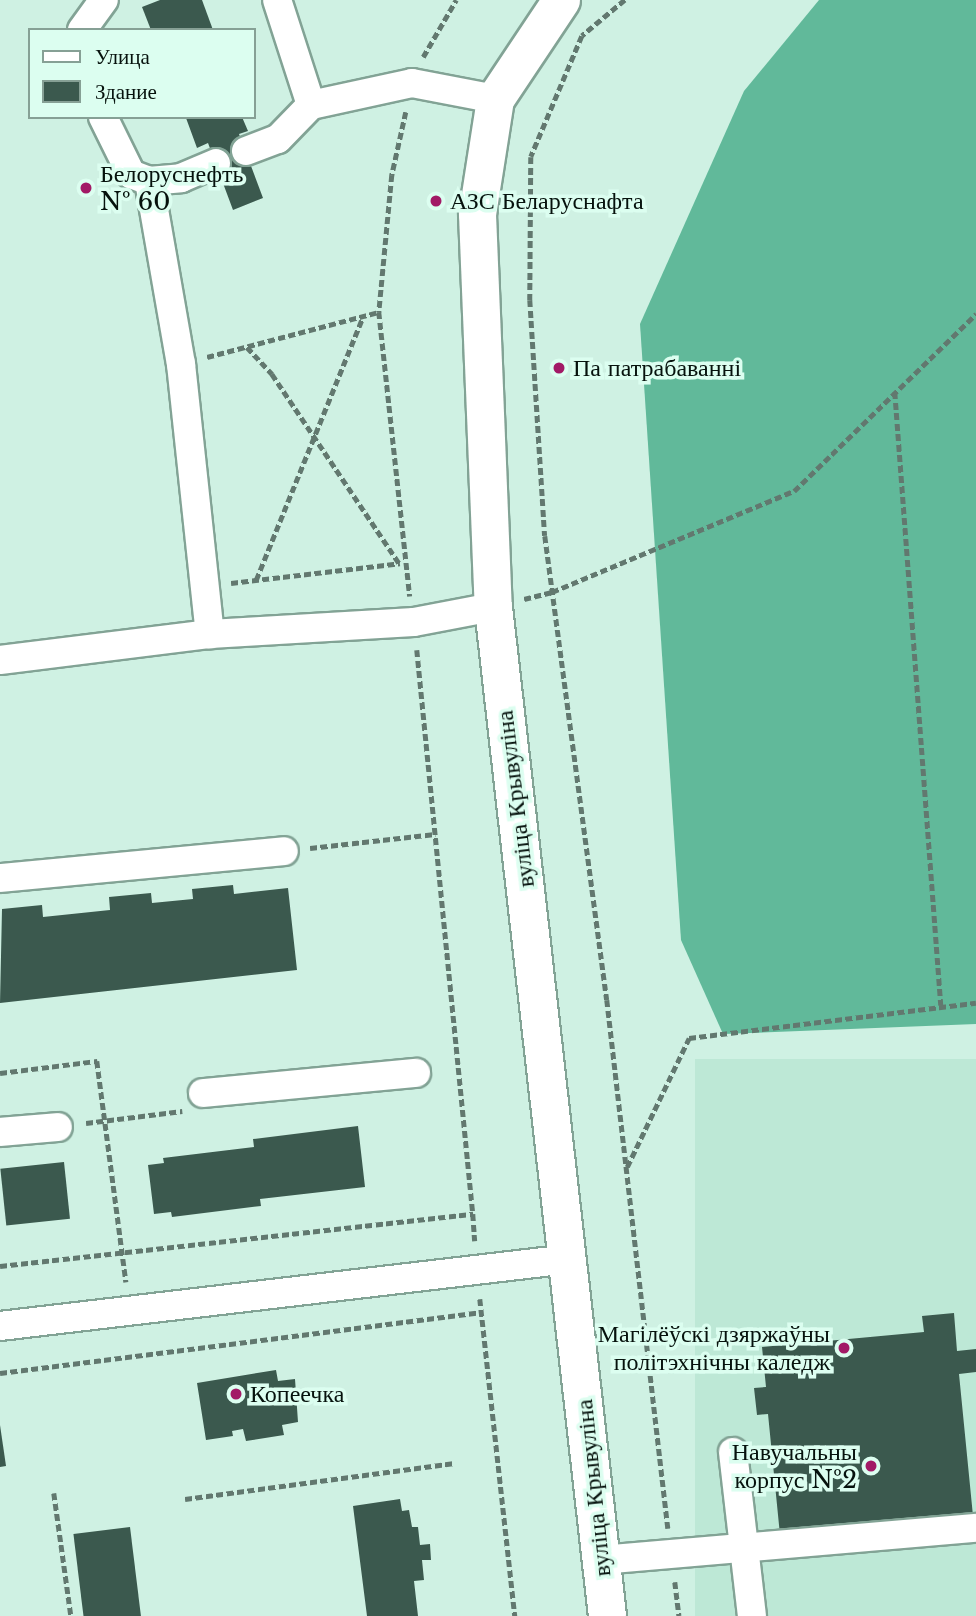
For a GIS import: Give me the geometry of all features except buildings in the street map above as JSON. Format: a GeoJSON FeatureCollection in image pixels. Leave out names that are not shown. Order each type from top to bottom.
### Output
{"type":"FeatureCollection","features":[{"type":"Feature","properties":{"kind":"main road","name":"вуліца Крывуліна"},"geometry":{"type":"LineString","coordinates":[[561,0],[495,99],[477,214],[493,607],[569,1259],[607,1616]]}},
{"type":"Feature","properties":{"kind":"street"},"geometry":{"type":"LineString","coordinates":[[83,28],[104,0]]}},
{"type":"Feature","properties":{"kind":"street"},"geometry":{"type":"LineString","coordinates":[[277,0],[311,105]]}},
{"type":"Feature","properties":{"kind":"street"},"geometry":{"type":"LineString","coordinates":[[246,151],[278,139],[311,105],[412,83],[495,99]]}},
{"type":"Feature","properties":{"kind":"street"},"geometry":{"type":"LineString","coordinates":[[104,119],[131,174],[149,181],[181,178],[216,163]]}},
{"type":"Feature","properties":{"kind":"street"},"geometry":{"type":"LineString","coordinates":[[149,181],[180,364],[210,634]]}},
{"type":"Feature","properties":{"kind":"street"},"geometry":{"type":"LineString","coordinates":[[0,660],[210,634],[414,622],[493,607]]}},
{"type":"Feature","properties":{"kind":"street"},"geometry":{"type":"LineString","coordinates":[[0,878],[284,851]]}},
{"type":"Feature","properties":{"kind":"street"},"geometry":{"type":"LineString","coordinates":[[203,1093],[416,1073]]}},
{"type":"Feature","properties":{"kind":"street"},"geometry":{"type":"LineString","coordinates":[[0,1132],[58,1127]]}},
{"type":"Feature","properties":{"kind":"street"},"geometry":{"type":"LineString","coordinates":[[0,1326],[569,1259]]}},
{"type":"Feature","properties":{"kind":"street"},"geometry":{"type":"LineString","coordinates":[[733,1452],[752,1616]]}},
{"type":"Feature","properties":{"kind":"street"},"geometry":{"type":"LineString","coordinates":[[600,1560],[976,1528]]}},
{"type":"Feature","properties":{"kind":"path"},"geometry":{"type":"LineString","coordinates":[[625,0],[582,36],[531,158],[530,300],[552,592],[627,1168],[679,1616]]}},
{"type":"Feature","properties":{"kind":"path"},"geometry":{"type":"LineString","coordinates":[[180,364],[379,312]]}},
{"type":"Feature","properties":{"kind":"path"},"geometry":{"type":"LineString","coordinates":[[493,607],[552,592],[794,491],[976,314]]}},
{"type":"Feature","properties":{"kind":"path"},"geometry":{"type":"LineString","coordinates":[[257,580],[363,317]]}},
{"type":"Feature","properties":{"kind":"path"},"geometry":{"type":"LineString","coordinates":[[205,586],[401,563],[272,374],[247,347]]}},
{"type":"Feature","properties":{"kind":"path"},"geometry":{"type":"LineString","coordinates":[[895,392],[941,1005]]}},
{"type":"Feature","properties":{"kind":"path"},"geometry":{"type":"LineString","coordinates":[[284,851],[435,834]]}},
{"type":"Feature","properties":{"kind":"path"},"geometry":{"type":"LineString","coordinates":[[627,1168],[689,1038],[941,1005],[976,1003]]}},
{"type":"Feature","properties":{"kind":"path"},"geometry":{"type":"LineString","coordinates":[[0,1073],[97,1061],[130,1311]]}},
{"type":"Feature","properties":{"kind":"path"},"geometry":{"type":"LineString","coordinates":[[58,1127],[205,1108],[203,1093]]}},
{"type":"Feature","properties":{"kind":"path"},"geometry":{"type":"LineString","coordinates":[[0,1266],[473,1214],[515,1616]]}},
{"type":"Feature","properties":{"kind":"path"},"geometry":{"type":"LineString","coordinates":[[0,1373],[482,1312]]}},
{"type":"Feature","properties":{"kind":"path"},"geometry":{"type":"LineString","coordinates":[[185,1499],[456,1463]]}},
{"type":"Feature","properties":{"kind":"path"},"geometry":{"type":"LineString","coordinates":[[54,1493],[71,1616]]}},
{"type":"Feature","properties":{"kind":"shaded area","name":"Магілёўскі дзяржаўны політэхнічны каледж"},"geometry":{"type":"Polygon","coordinates":[[[695,1059],[976,1059],[976,1616],[695,1616],[695,1059]]]}},
{"type":"Feature","properties":{"kind":"green space"},"geometry":{"type":"Polygon","coordinates":[[[819,0],[976,0],[976,1024],[723,1034],[681,940],[640,324],[744,91],[819,0]]]}},
{"type":"Feature","properties":{"kind":"place","name":"Белоруснефть № 60"},"geometry":{"type":"Point","coordinates":[86,188]}},
{"type":"Feature","properties":{"kind":"place","name":"АЗС Беларуснафта"},"geometry":{"type":"Point","coordinates":[436,201]}},
{"type":"Feature","properties":{"kind":"place","name":"Па патрабаванні"},"geometry":{"type":"Point","coordinates":[559,368]}},
{"type":"Feature","properties":{"kind":"place","name":"Магілёўскі дзяржаўны політэхнічны каледж"},"geometry":{"type":"Point","coordinates":[844,1348]}},
{"type":"Feature","properties":{"kind":"place","name":"Копеечка"},"geometry":{"type":"Point","coordinates":[236,1394]}},
{"type":"Feature","properties":{"kind":"place","name":"Навучальны корпус №2"},"geometry":{"type":"Point","coordinates":[871,1466]}}]}
